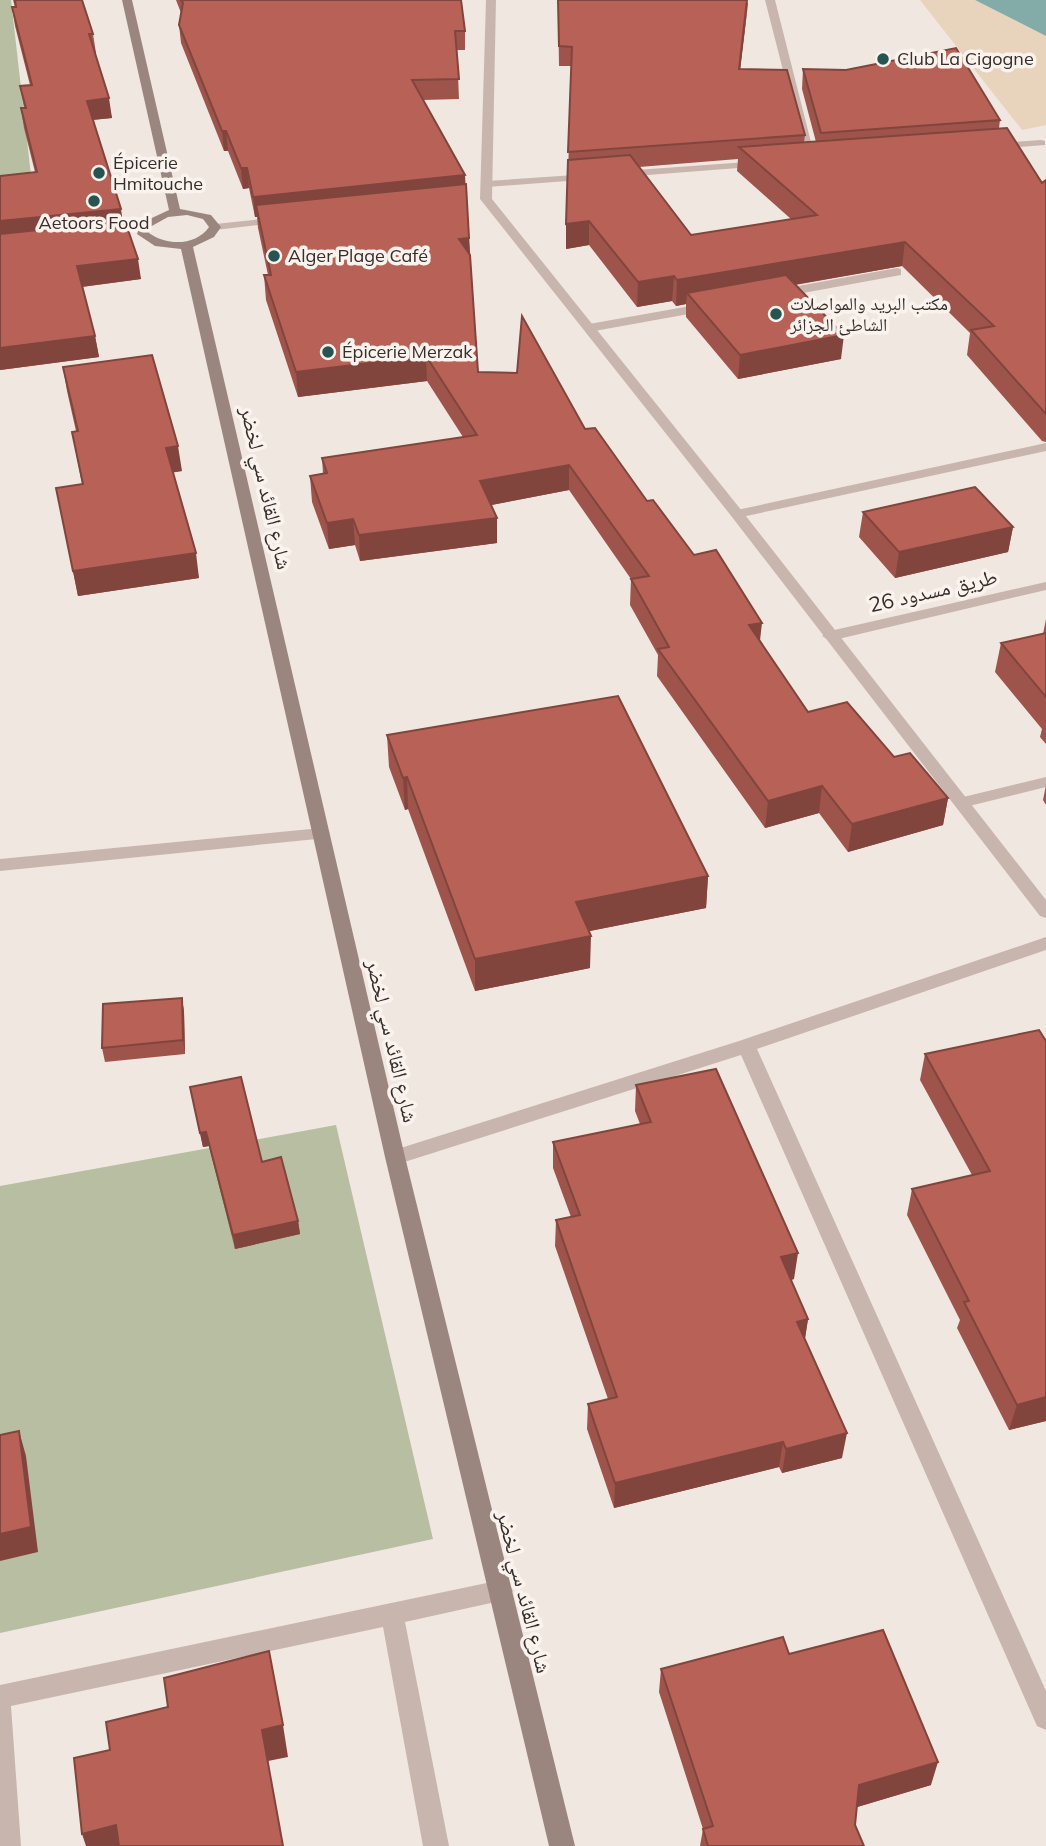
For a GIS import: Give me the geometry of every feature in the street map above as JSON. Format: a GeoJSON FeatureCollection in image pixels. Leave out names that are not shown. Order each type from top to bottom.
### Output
{"type":"FeatureCollection","features":[{"type":"Feature","properties":{"kind":"main road"},"geometry":{"type":"LineString","coordinates":[[127,0],[175,212]]}},
{"type":"Feature","properties":{"kind":"main road"},"geometry":{"type":"LineString","coordinates":[[175,212],[207,217],[215,227],[206,237],[186,244],[159,243],[136,234],[149,220],[175,212]]}},
{"type":"Feature","properties":{"kind":"main road","name":"شارع القائد سي لخضر"},"geometry":{"type":"LineString","coordinates":[[186,244],[395,1157],[562,1846]]}},
{"type":"Feature","properties":{"kind":"street"},"geometry":{"type":"LineString","coordinates":[[491,0],[482,194],[737,514],[1046,912]]}},
{"type":"Feature","properties":{"kind":"street"},"geometry":{"type":"LineString","coordinates":[[770,0],[812,160]]}},
{"type":"Feature","properties":{"kind":"street"},"geometry":{"type":"LineString","coordinates":[[987,147],[1041,143]]}},
{"type":"Feature","properties":{"kind":"street"},"geometry":{"type":"LineString","coordinates":[[798,161],[825,159]]}},
{"type":"Feature","properties":{"kind":"street"},"geometry":{"type":"LineString","coordinates":[[482,194],[770,163]]}},
{"type":"Feature","properties":{"kind":"street"},"geometry":{"type":"LineString","coordinates":[[215,227],[296,218]]}},
{"type":"Feature","properties":{"kind":"street"},"geometry":{"type":"LineString","coordinates":[[763,296],[897,272]]}},
{"type":"Feature","properties":{"kind":"street"},"geometry":{"type":"LineString","coordinates":[[589,328],[723,304]]}},
{"type":"Feature","properties":{"kind":"street"},"geometry":{"type":"LineString","coordinates":[[737,514],[1046,447]]}},
{"type":"Feature","properties":{"kind":"street","name":"طريق مسدود 26"},"geometry":{"type":"LineString","coordinates":[[830,636],[1046,586]]}},
{"type":"Feature","properties":{"kind":"street"},"geometry":{"type":"LineString","coordinates":[[961,803],[1046,782]]}},
{"type":"Feature","properties":{"kind":"street"},"geometry":{"type":"LineString","coordinates":[[0,865],[321,834]]}},
{"type":"Feature","properties":{"kind":"street"},"geometry":{"type":"LineString","coordinates":[[395,1157],[746,1046],[1046,943]]}},
{"type":"Feature","properties":{"kind":"street"},"geometry":{"type":"LineString","coordinates":[[746,1046],[1046,1718]]}},
{"type":"Feature","properties":{"kind":"street"},"geometry":{"type":"LineString","coordinates":[[0,1698],[501,1591]]}},
{"type":"Feature","properties":{"kind":"street"},"geometry":{"type":"LineString","coordinates":[[392,1613],[436,1846]]}},
{"type":"Feature","properties":{"kind":"street"},"geometry":{"type":"LineString","coordinates":[[0,1708],[8,1846]]}},
{"type":"Feature","properties":{"kind":"green space"},"geometry":{"type":"Polygon","coordinates":[[[0,0],[11,0],[33,193],[0,197],[0,0]]]}},
{"type":"Feature","properties":{"kind":"green space"},"geometry":{"type":"Polygon","coordinates":[[[336,1125],[433,1539],[0,1633],[0,1186],[336,1125]]]}},
{"type":"Feature","properties":{"kind":"sand"},"geometry":{"type":"Polygon","coordinates":[[[920,0],[975,0],[1046,36],[1046,125],[1022,130],[920,0]]]}},
{"type":"Feature","properties":{"kind":"water"},"geometry":{"type":"Polygon","coordinates":[[[975,0],[1046,0],[1046,36],[975,0]]]}},
{"type":"Feature","properties":{"kind":"building"},"geometry":{"type":"Polygon","coordinates":[[[15,0],[82,0],[93,34],[89,34],[109,98],[87,101],[121,209],[0,221],[0,176],[37,172],[21,108],[26,108],[20,86],[32,85],[12,7],[16,7],[15,0]]]}},
{"type":"Feature","properties":{"kind":"building"},"geometry":{"type":"Polygon","coordinates":[[[181,0],[461,0],[465,31],[455,31],[459,79],[412,80],[465,175],[253,197],[247,168],[241,168],[226,131],[222,131],[179,25],[183,3],[181,0]]]}},
{"type":"Feature","properties":{"kind":"building"},"geometry":{"type":"Polygon","coordinates":[[[558,0],[747,0],[739,69],[787,70],[805,135],[568,152],[572,47],[559,46],[558,0]]]}},
{"type":"Feature","properties":{"kind":"building"},"geometry":{"type":"Polygon","coordinates":[[[956,48],[1000,120],[821,133],[803,69],[846,70],[956,48]]]}},
{"type":"Feature","properties":{"kind":"building"},"geometry":{"type":"Polygon","coordinates":[[[1007,128],[1042,183],[1046,180],[1046,414],[971,330],[994,326],[905,242],[677,280],[674,276],[638,282],[589,221],[566,224],[568,160],[630,155],[691,235],[817,215],[739,147],[1007,128]]]}},
{"type":"Feature","properties":{"kind":"building"},"geometry":{"type":"Polygon","coordinates":[[[466,184],[469,238],[459,239],[470,255],[478,372],[517,373],[522,316],[585,429],[595,428],[647,501],[653,500],[694,555],[716,550],[762,623],[749,625],[808,712],[847,702],[894,757],[910,753],[948,798],[852,824],[822,786],[768,801],[658,649],[669,647],[631,579],[649,576],[569,465],[480,481],[497,518],[359,535],[353,519],[327,523],[310,476],[327,473],[322,458],[477,435],[426,356],[296,372],[264,275],[271,275],[256,205],[466,184]]]}},
{"type":"Feature","properties":{"kind":"building"},"geometry":{"type":"Polygon","coordinates":[[[125,221],[138,259],[77,266],[95,336],[0,348],[0,234],[125,221]]]}},
{"type":"Feature","properties":{"kind":"building"},"geometry":{"type":"Polygon","coordinates":[[[786,275],[844,335],[740,355],[687,293],[786,275]]]}},
{"type":"Feature","properties":{"kind":"building"},"geometry":{"type":"Polygon","coordinates":[[[152,355],[178,446],[166,448],[196,553],[73,571],[56,488],[83,484],[72,432],[78,431],[63,367],[152,355]]]}},
{"type":"Feature","properties":{"kind":"building"},"geometry":{"type":"Polygon","coordinates":[[[975,487],[1013,527],[899,552],[863,512],[975,487]]]}},
{"type":"Feature","properties":{"kind":"building"},"geometry":{"type":"Polygon","coordinates":[[[1046,633],[1046,697],[1001,643],[1046,633]]]}},
{"type":"Feature","properties":{"kind":"building"},"geometry":{"type":"Polygon","coordinates":[[[618,696],[708,876],[576,902],[591,936],[475,959],[407,777],[403,778],[387,735],[618,696]]]}},
{"type":"Feature","properties":{"kind":"building"},"geometry":{"type":"Polygon","coordinates":[[[182,998],[183,1040],[102,1048],[103,1004],[182,998]]]}},
{"type":"Feature","properties":{"kind":"building"},"geometry":{"type":"Polygon","coordinates":[[[1039,1030],[1046,1041],[1046,1397],[1017,1405],[964,1302],[969,1301],[912,1189],[990,1171],[925,1054],[1039,1030]]]}},
{"type":"Feature","properties":{"kind":"building"},"geometry":{"type":"Polygon","coordinates":[[[716,1069],[798,1253],[781,1257],[808,1319],[797,1322],[847,1433],[786,1449],[783,1442],[615,1483],[588,1404],[617,1397],[556,1220],[580,1215],[553,1142],[651,1122],[636,1085],[716,1069]]]}},
{"type":"Feature","properties":{"kind":"building"},"geometry":{"type":"Polygon","coordinates":[[[241,1077],[262,1162],[281,1157],[298,1221],[233,1235],[206,1132],[200,1133],[190,1087],[241,1077]]]}},
{"type":"Feature","properties":{"kind":"building"},"geometry":{"type":"Polygon","coordinates":[[[19,1431],[31,1527],[0,1534],[0,1435],[19,1431]]]}},
{"type":"Feature","properties":{"kind":"building"},"geometry":{"type":"Polygon","coordinates":[[[883,1630],[938,1762],[859,1785],[855,1825],[864,1846],[708,1846],[703,1829],[713,1826],[661,1669],[783,1637],[789,1654],[883,1630]]]}},
{"type":"Feature","properties":{"kind":"building"},"geometry":{"type":"Polygon","coordinates":[[[269,1651],[283,1725],[262,1730],[283,1846],[119,1846],[116,1825],[82,1834],[74,1758],[110,1750],[106,1722],[168,1707],[164,1678],[269,1651]]]}},
{"type":"Feature","properties":{"kind":"place","name":"Club La Cigogne"},"geometry":{"type":"Point","coordinates":[883,59]}},
{"type":"Feature","properties":{"kind":"place","name":"Épicerie Hmitouche"},"geometry":{"type":"Point","coordinates":[99,173]}},
{"type":"Feature","properties":{"kind":"place","name":"Aetoors Food"},"geometry":{"type":"Point","coordinates":[94,201]}},
{"type":"Feature","properties":{"kind":"place","name":"Alger Plage Café"},"geometry":{"type":"Point","coordinates":[274,256]}},
{"type":"Feature","properties":{"kind":"place","name":"مكتب البريد والمواصلات الشاطئ الجزائر"},"geometry":{"type":"Point","coordinates":[776,314]}},
{"type":"Feature","properties":{"kind":"place","name":"Épicerie Merzak"},"geometry":{"type":"Point","coordinates":[328,352]}}]}
